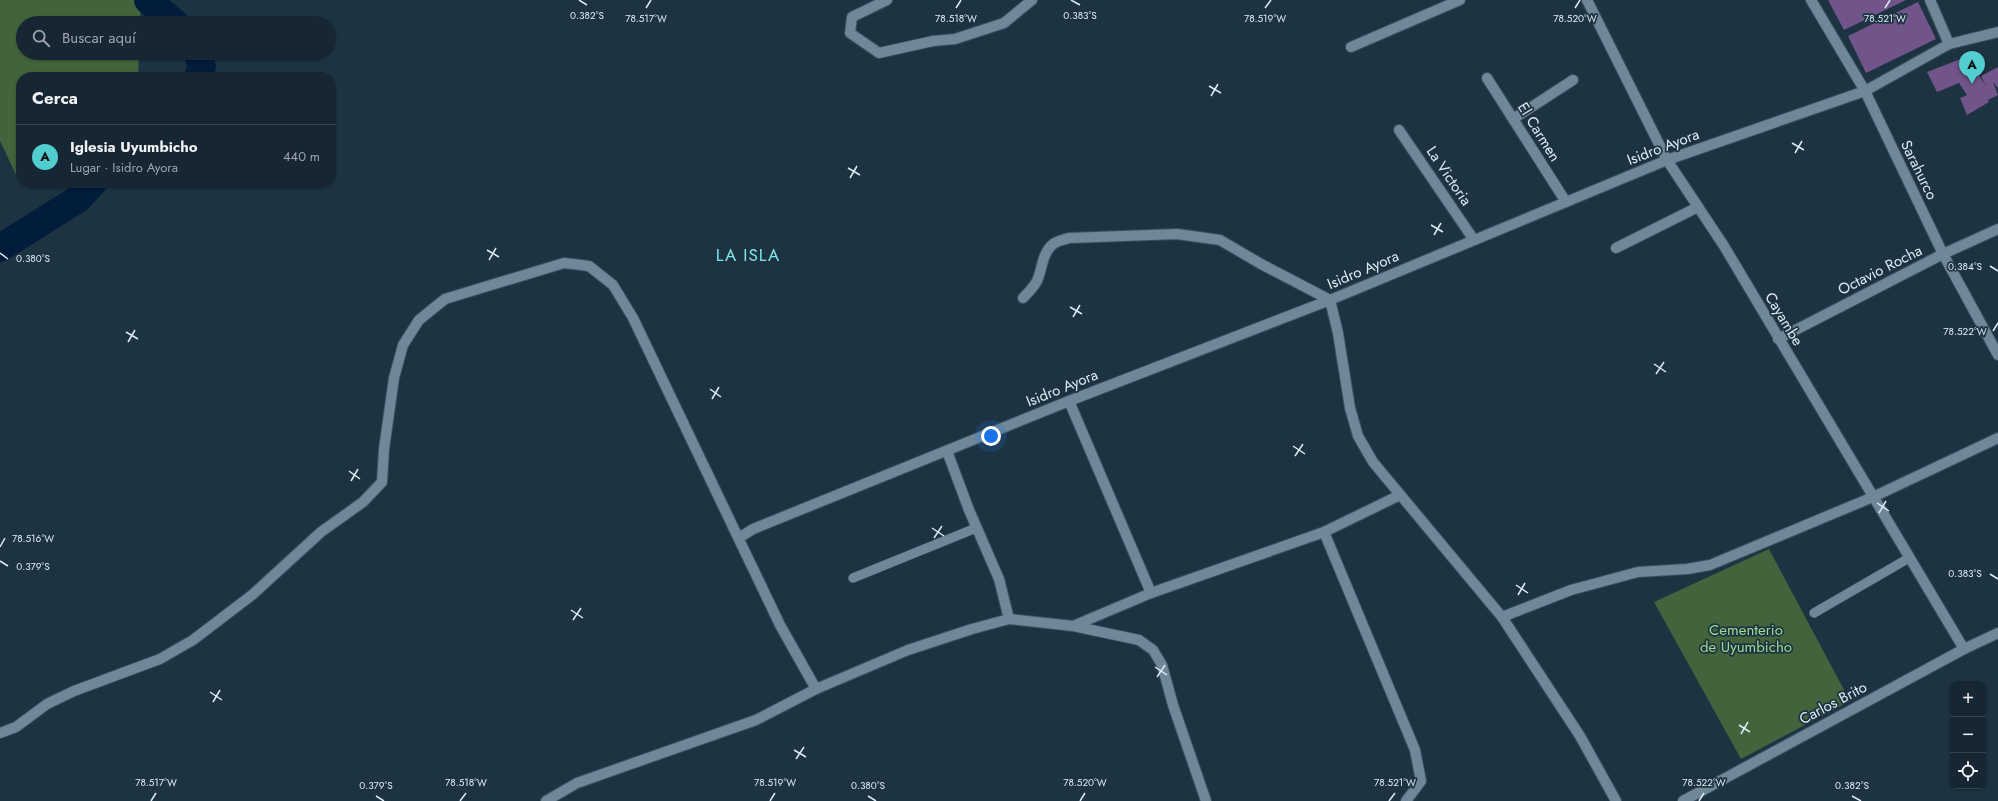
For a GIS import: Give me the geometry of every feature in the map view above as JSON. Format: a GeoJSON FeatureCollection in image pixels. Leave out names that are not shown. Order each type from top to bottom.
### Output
{"type":"FeatureCollection","features":[{"type":"Feature","properties":{"kind":"street"},"geometry":{"type":"LineString","coordinates":[[887,0],[852,17],[850,33],[879,53],[933,41],[955,39],[1004,23],[1032,0]]}},
{"type":"Feature","properties":{"kind":"street"},"geometry":{"type":"LineString","coordinates":[[1351,47],[1460,0]]}},
{"type":"Feature","properties":{"kind":"street","name":"Cayambe"},"geometry":{"type":"LineString","coordinates":[[1587,0],[1667,160],[1724,246],[1964,649]]}},
{"type":"Feature","properties":{"kind":"street","name":"Sarahurco"},"geometry":{"type":"LineString","coordinates":[[1811,0],[1865,91],[1943,254],[1998,355]]}},
{"type":"Feature","properties":{"kind":"street"},"geometry":{"type":"LineString","coordinates":[[1930,0],[1949,44]]}},
{"type":"Feature","properties":{"kind":"street","name":"Isidro Ayora"},"geometry":{"type":"LineString","coordinates":[[739,538],[753,529],[1069,401],[1330,300],[1667,160],[1865,91],[1949,44],[1998,32]]}},
{"type":"Feature","properties":{"kind":"street","name":"El Carmen"},"geometry":{"type":"LineString","coordinates":[[1487,78],[1566,202]]}},
{"type":"Feature","properties":{"kind":"street"},"geometry":{"type":"LineString","coordinates":[[1513,119],[1573,80]]}},
{"type":"Feature","properties":{"kind":"street","name":"La Victoria"},"geometry":{"type":"LineString","coordinates":[[1398,130],[1474,240]]}},
{"type":"Feature","properties":{"kind":"street"},"geometry":{"type":"LineString","coordinates":[[1616,248],[1698,207]]}},
{"type":"Feature","properties":{"kind":"street","name":"Octavio Rocha"},"geometry":{"type":"LineString","coordinates":[[1778,339],[1943,254],[1998,229]]}},
{"type":"Feature","properties":{"kind":"street"},"geometry":{"type":"LineString","coordinates":[[1023,298],[1031,290],[1037,280],[1045,255],[1050,246],[1056,242],[1069,238],[1177,234],[1220,240],[1261,264],[1330,300],[1338,333],[1350,408],[1358,436],[1374,462],[1400,495],[1502,617],[1580,736],[1616,801]]}},
{"type":"Feature","properties":{"kind":"street"},"geometry":{"type":"LineString","coordinates":[[0,733],[16,727],[48,704],[74,691],[160,659],[193,640],[252,595],[321,532],[363,502],[382,482],[384,449],[394,378],[403,345],[419,320],[445,299],[564,263],[589,266],[613,285],[633,318],[780,626],[816,689]]}},
{"type":"Feature","properties":{"kind":"street"},"geometry":{"type":"LineString","coordinates":[[1069,401],[1151,593]]}},
{"type":"Feature","properties":{"kind":"street"},"geometry":{"type":"LineString","coordinates":[[1502,617],[1571,590],[1638,572],[1687,569],[1710,565],[1873,497],[1998,438]]}},
{"type":"Feature","properties":{"kind":"street"},"geometry":{"type":"LineString","coordinates":[[947,451],[976,528],[999,579],[1009,619]]}},
{"type":"Feature","properties":{"kind":"street"},"geometry":{"type":"LineString","coordinates":[[1073,626],[1151,593],[1324,532],[1400,495]]}},
{"type":"Feature","properties":{"kind":"street"},"geometry":{"type":"LineString","coordinates":[[1324,532],[1415,750],[1421,781],[1406,801]]}},
{"type":"Feature","properties":{"kind":"street"},"geometry":{"type":"LineString","coordinates":[[546,801],[577,783],[756,720],[816,689],[908,650],[972,629],[1009,619],[1073,626],[1139,640],[1153,650],[1162,665],[1173,705],[1206,801]]}},
{"type":"Feature","properties":{"kind":"street","name":"Carlos Brito"},"geometry":{"type":"LineString","coordinates":[[1683,801],[1964,649],[1998,633]]}},
{"type":"Feature","properties":{"kind":"lane"},"geometry":{"type":"LineString","coordinates":[[853,578],[976,528]]}},
{"type":"Feature","properties":{"kind":"lane"},"geometry":{"type":"LineString","coordinates":[[1814,613],[1910,558]]}},
{"type":"Feature","properties":{"kind":"green space"},"geometry":{"type":"Polygon","coordinates":[[[0,0],[141,0],[140,16],[16,16],[16,60],[139,60],[138,72],[16,72],[16,175],[0,141],[0,0]]]}},
{"type":"Feature","properties":{"kind":"green space","name":"Cementerio de Uyumbicho"},"geometry":{"type":"Polygon","coordinates":[[[1769,549],[1850,701],[1741,759],[1654,602],[1769,549]]]}},
{"type":"Feature","properties":{"kind":"building"},"geometry":{"type":"Polygon","coordinates":[[[1828,0],[1906,0],[1844,30],[1828,0]]]}},
{"type":"Feature","properties":{"kind":"building"},"geometry":{"type":"Polygon","coordinates":[[[1918,2],[1936,39],[1866,73],[1848,36],[1918,2]]]}},
{"type":"Feature","properties":{"kind":"building"},"geometry":{"type":"Polygon","coordinates":[[[1971,55],[1980,77],[1986,86],[1981,76],[1998,67],[1998,88],[1993,82],[1998,95],[1988,100],[1989,102],[1967,115],[1960,98],[1967,95],[1959,83],[1937,92],[1927,72],[1971,55]]]}},
{"type":"Feature","properties":{"kind":"waterway"},"geometry":{"type":"LineString","coordinates":[[148,0],[167,16]]}},
{"type":"Feature","properties":{"kind":"waterway"},"geometry":{"type":"LineString","coordinates":[[200,60],[202,66],[200,72]]}},
{"type":"Feature","properties":{"kind":"waterway"},"geometry":{"type":"LineString","coordinates":[[0,248],[78,199],[88,188]]}},
{"type":"Feature","properties":{"kind":"place","name":"Iglesia Uyumbicho"},"geometry":{"type":"Point","coordinates":[1972,84]}},
{"type":"Feature","properties":{"kind":"district","name":"LA ISLA"},"geometry":{"type":"Point","coordinates":[748,255]}}]}
